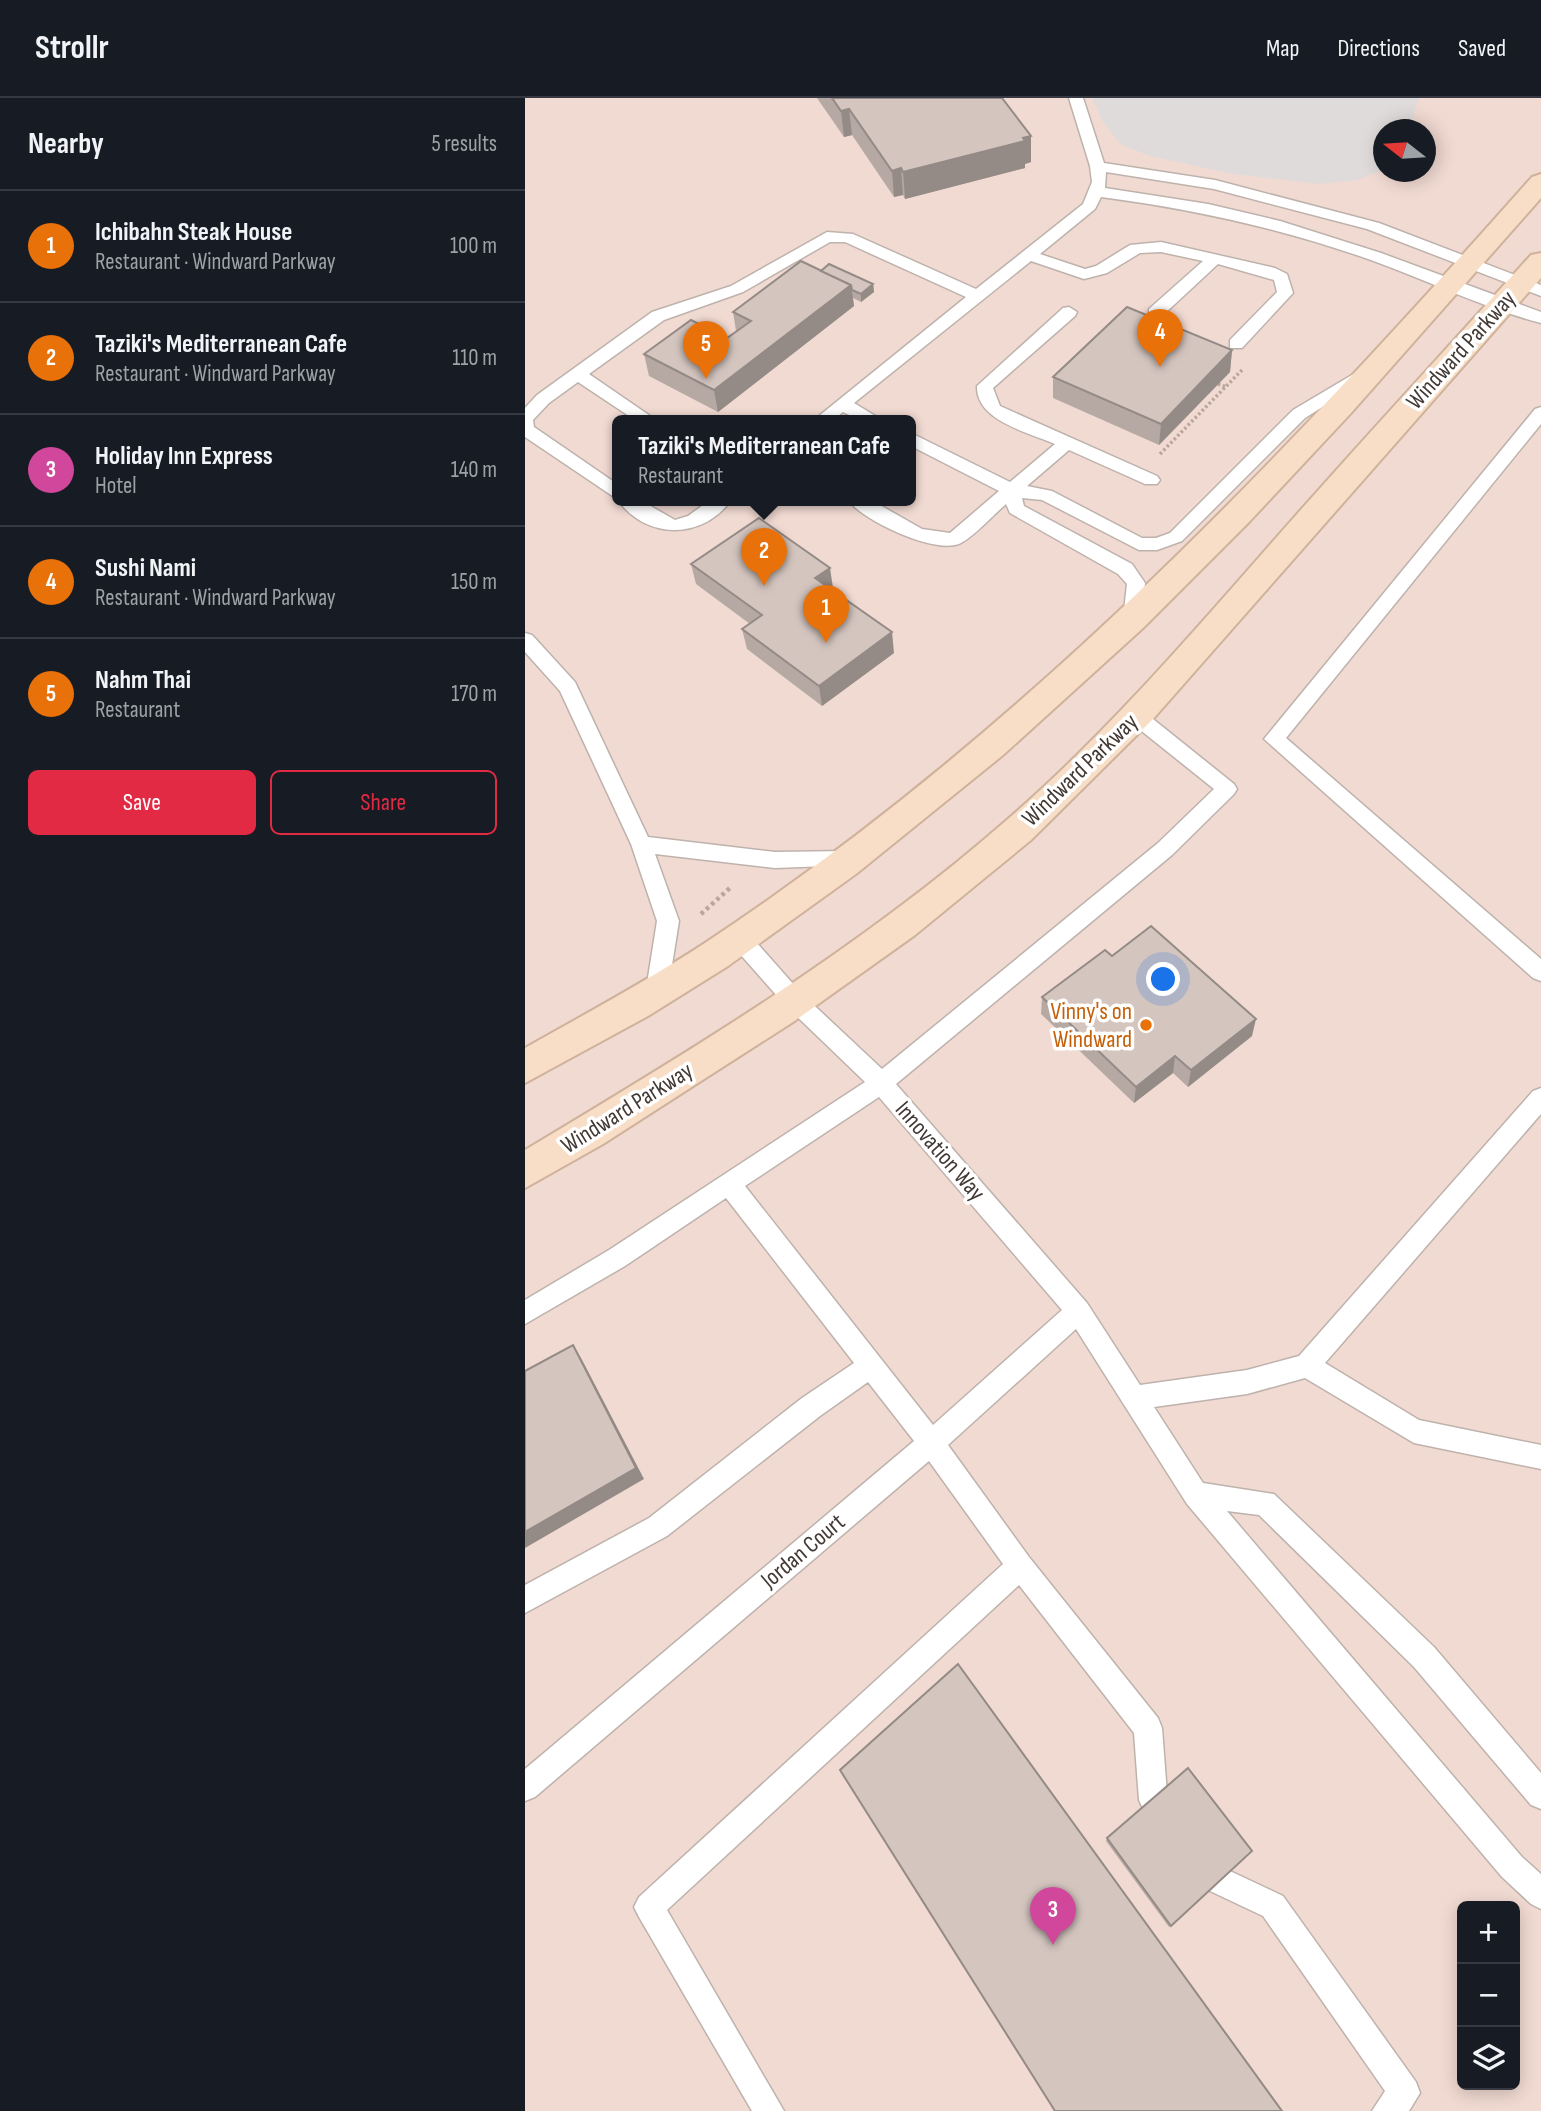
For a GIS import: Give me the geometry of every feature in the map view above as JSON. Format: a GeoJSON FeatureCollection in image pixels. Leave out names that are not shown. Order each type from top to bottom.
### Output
{"type":"FeatureCollection","features":[{"type":"Feature","properties":{"kind":"main road"},"geometry":{"type":"LineString","coordinates":[[525,1067],[740,939],[848,859],[967,765],[1132,620],[1240,513],[1541,182]]}},
{"type":"Feature","properties":{"kind":"main road","name":"Windward Parkway"},"geometry":{"type":"LineString","coordinates":[[525,1171],[650,1096],[795,1000],[912,919],[1021,828],[1136,716],[1526,285]]}},
{"type":"Feature","properties":{"kind":"lane"},"geometry":{"type":"LineString","coordinates":[[828,415],[1090,206],[1100,182],[1098,166],[1076,98]]}},
{"type":"Feature","properties":{"kind":"lane"},"geometry":{"type":"LineString","coordinates":[[1098,166],[1216,185],[1292,203],[1373,226],[1460,274],[1526,285]]}},
{"type":"Feature","properties":{"kind":"lane"},"geometry":{"type":"LineString","coordinates":[[1096,192],[1170,201],[1273,223],[1460,274],[1526,285]]}},
{"type":"Feature","properties":{"kind":"lane"},"geometry":{"type":"LineString","coordinates":[[612,489],[526,429],[525,420],[543,399],[658,316],[737,289],[827,237],[847,237],[978,296]]}},
{"type":"Feature","properties":{"kind":"lane"},"geometry":{"type":"LineString","coordinates":[[1029,255],[1084,274],[1101,270],[1136,248],[1161,247],[1269,271],[1281,277],[1285,293],[1236,344]]}},
{"type":"Feature","properties":{"kind":"lane"},"geometry":{"type":"LineString","coordinates":[[1155,313],[1216,258]]}},
{"type":"Feature","properties":{"kind":"lane"},"geometry":{"type":"LineString","coordinates":[[1526,285],[1541,318]]}},
{"type":"Feature","properties":{"kind":"lane"},"geometry":{"type":"LineString","coordinates":[[1069,312],[985,386],[985,394],[995,410],[1145,477]]}},
{"type":"Feature","properties":{"kind":"lane"},"geometry":{"type":"LineString","coordinates":[[916,442],[1012,490],[1046,495],[1139,544],[1157,544],[1176,537],[1299,414],[1370,372]]}},
{"type":"Feature","properties":{"kind":"lane"},"geometry":{"type":"LineString","coordinates":[[577,374],[640,415]]}},
{"type":"Feature","properties":{"kind":"lane"},"geometry":{"type":"LineString","coordinates":[[842,404],[864,415]]}},
{"type":"Feature","properties":{"kind":"lane"},"geometry":{"type":"LineString","coordinates":[[1541,413],[1274,739],[1541,972]]}},
{"type":"Feature","properties":{"kind":"lane"},"geometry":{"type":"LineString","coordinates":[[867,506],[925,539],[954,539],[1068,442]]}},
{"type":"Feature","properties":{"kind":"lane"},"geometry":{"type":"LineString","coordinates":[[1012,490],[1016,509],[1125,569],[1136,583],[1132,620]]}},
{"type":"Feature","properties":{"kind":"lane"},"geometry":{"type":"LineString","coordinates":[[636,506],[666,526],[677,528],[690,525],[714,506]]}},
{"type":"Feature","properties":{"kind":"lane"},"geometry":{"type":"LineString","coordinates":[[525,640],[568,687],[641,844],[668,920],[657,989]]}},
{"type":"Feature","properties":{"kind":"lane"},"geometry":{"type":"LineString","coordinates":[[525,1314],[617,1258],[881,1083],[1165,849],[1227,789],[1136,716]]}},
{"type":"Feature","properties":{"kind":"lane"},"geometry":{"type":"LineString","coordinates":[[641,844],[775,860],[848,859]]}},
{"type":"Feature","properties":{"kind":"lane","name":"Innovation Way"},"geometry":{"type":"LineString","coordinates":[[740,939],[795,1000],[881,1083],[1078,1311],[1196,1495],[1511,1867],[1541,1894]]}},
{"type":"Feature","properties":{"kind":"lane"},"geometry":{"type":"LineString","coordinates":[[1134,1398],[1247,1382],[1307,1366],[1541,1098]]}},
{"type":"Feature","properties":{"kind":"lane"},"geometry":{"type":"LineString","coordinates":[[729,1184],[931,1443],[1020,1566],[1148,1728],[1153,1800],[1220,1881],[1273,1906],[1405,2093],[1387,2111]]}},
{"type":"Feature","properties":{"kind":"lane","name":"Jordan Court"},"geometry":{"type":"LineString","coordinates":[[525,1787],[931,1443],[1078,1311]]}},
{"type":"Feature","properties":{"kind":"lane"},"geometry":{"type":"LineString","coordinates":[[525,1600],[658,1527],[811,1407],[871,1366]]}},
{"type":"Feature","properties":{"kind":"lane"},"geometry":{"type":"LineString","coordinates":[[1307,1366],[1414,1431],[1541,1457]]}},
{"type":"Feature","properties":{"kind":"lane"},"geometry":{"type":"LineString","coordinates":[[1196,1495],[1265,1503],[1424,1657],[1541,1795]]}},
{"type":"Feature","properties":{"kind":"lane"},"geometry":{"type":"LineString","coordinates":[[769,2111],[649,1907],[1020,1566]]}},
{"type":"Feature","properties":{"kind":"path"},"geometry":{"type":"LineString","coordinates":[[1145,477],[1256,353],[1236,344]]}},
{"type":"Feature","properties":{"kind":"path"},"geometry":{"type":"LineString","coordinates":[[1218,384],[1227,387]]}},
{"type":"Feature","properties":{"kind":"path"},"geometry":{"type":"LineString","coordinates":[[692,922],[736,881]]}},
{"type":"Feature","properties":{"kind":"shaded area"},"geometry":{"type":"Polygon","coordinates":[[[525,98],[1541,98],[1541,2111],[525,2111],[525,98]]]}},
{"type":"Feature","properties":{"kind":"shaded area"},"geometry":{"type":"Polygon","coordinates":[[[1092,98],[1419,98],[1412,119],[1373,119],[1373,173],[1358,180],[1319,184],[1233,174],[1150,156],[1120,144],[1103,122],[1092,98]]]}},
{"type":"Feature","properties":{"kind":"building"},"geometry":{"type":"Polygon","coordinates":[[[832,98],[1002,98],[1031,136],[1023,138],[1025,141],[903,172],[901,168],[892,171],[849,109],[841,111],[832,98]]]}},
{"type":"Feature","properties":{"kind":"building"},"geometry":{"type":"Polygon","coordinates":[[[801,261],[851,285],[714,390],[644,354],[691,320],[727,338],[751,321],[733,312],[801,261]]]}},
{"type":"Feature","properties":{"kind":"building"},"geometry":{"type":"Polygon","coordinates":[[[829,264],[873,284],[861,294],[852,290],[851,285],[821,271],[829,264]]]}},
{"type":"Feature","properties":{"kind":"building"},"geometry":{"type":"Polygon","coordinates":[[[1127,307],[1232,350],[1161,424],[1053,377],[1127,307]]]}},
{"type":"Feature","properties":{"kind":"building"},"geometry":{"type":"Polygon","coordinates":[[[759,518],[830,568],[815,578],[892,632],[819,686],[742,629],[762,615],[691,564],[759,518]]]}},
{"type":"Feature","properties":{"kind":"building","name":"Vinny's on Windward"},"geometry":{"type":"Polygon","coordinates":[[[1151,926],[1256,1019],[1191,1070],[1175,1056],[1136,1087],[1042,997],[1105,950],[1112,956],[1151,926]]]}},
{"type":"Feature","properties":{"kind":"building"},"geometry":{"type":"Polygon","coordinates":[[[573,1345],[636,1468],[525,1532],[525,1371],[573,1345]]]}},
{"type":"Feature","properties":{"kind":"building"},"geometry":{"type":"Polygon","coordinates":[[[958,1664],[1282,2111],[1055,2111],[840,1770],[958,1664]]]}},
{"type":"Feature","properties":{"kind":"building"},"geometry":{"type":"Polygon","coordinates":[[[1188,1768],[1252,1851],[1171,1926],[1107,1838],[1188,1768]]]}},
{"type":"Feature","properties":{"kind":"place","name":"Sushi Nami"},"geometry":{"type":"Point","coordinates":[1160,367]}},
{"type":"Feature","properties":{"kind":"place","name":"Nahm Thai"},"geometry":{"type":"Point","coordinates":[706,379]}},
{"type":"Feature","properties":{"kind":"place","name":"Taziki's Mediterranean Cafe"},"geometry":{"type":"Point","coordinates":[764,586]}},
{"type":"Feature","properties":{"kind":"place","name":"Ichibahn Steak House"},"geometry":{"type":"Point","coordinates":[826,643]}},
{"type":"Feature","properties":{"kind":"place","name":"Vinny's on Windward"},"geometry":{"type":"Point","coordinates":[1146,1025]}},
{"type":"Feature","properties":{"kind":"place","name":"Holiday Inn Express"},"geometry":{"type":"Point","coordinates":[1053,1945]}}]}
